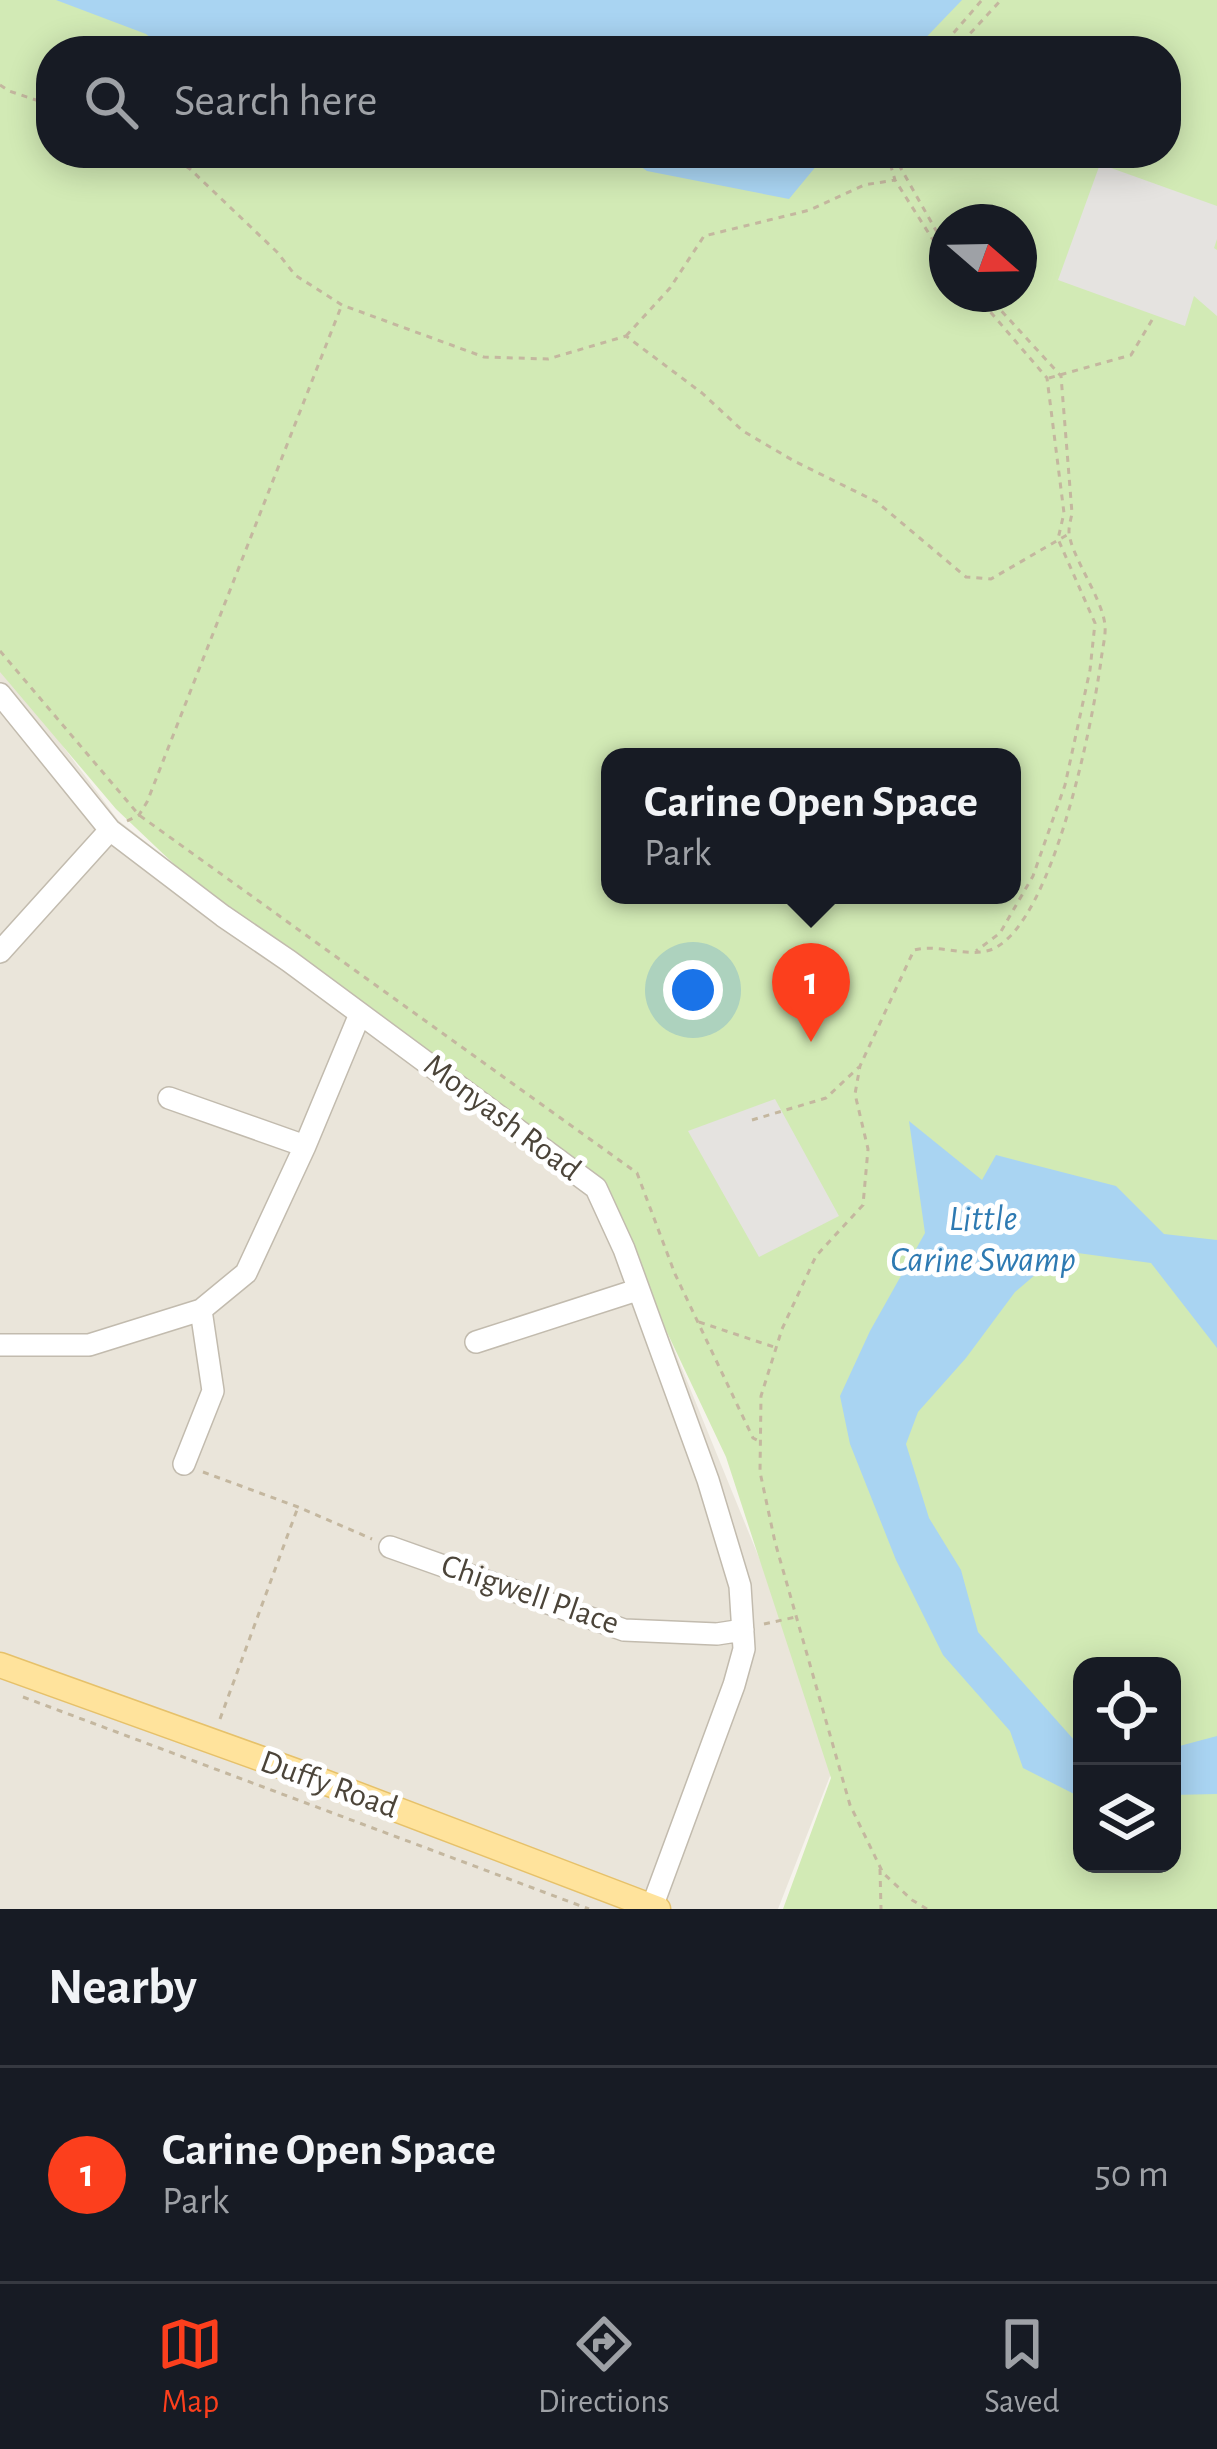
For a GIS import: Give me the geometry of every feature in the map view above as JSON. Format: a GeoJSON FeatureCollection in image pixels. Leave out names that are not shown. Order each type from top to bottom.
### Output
{"type":"FeatureCollection","features":[{"type":"Feature","properties":{"kind":"main road","name":"Duffy Road"},"geometry":{"type":"LineString","coordinates":[[0,1665],[655,1908]]}},
{"type":"Feature","properties":{"kind":"street","name":"Monyash Road"},"geometry":{"type":"LineString","coordinates":[[0,694],[110,830],[596,1188],[624,1249],[708,1480],[740,1586],[744,1648],[655,1908]]}},
{"type":"Feature","properties":{"kind":"street"},"geometry":{"type":"LineString","coordinates":[[0,952],[110,830]]}},
{"type":"Feature","properties":{"kind":"street"},"geometry":{"type":"LineString","coordinates":[[0,1345],[89,1345],[201,1310],[245,1273],[305,1147],[360,1014]]}},
{"type":"Feature","properties":{"kind":"street"},"geometry":{"type":"LineString","coordinates":[[169,1098],[305,1147]]}},
{"type":"Feature","properties":{"kind":"street"},"geometry":{"type":"LineString","coordinates":[[476,1342],[637,1290]]}},
{"type":"Feature","properties":{"kind":"street"},"geometry":{"type":"LineString","coordinates":[[184,1464],[213,1391],[201,1310]]}},
{"type":"Feature","properties":{"kind":"street","name":"Chigwell Place"},"geometry":{"type":"LineString","coordinates":[[390,1547],[624,1630],[717,1634],[743,1630]]}},
{"type":"Feature","properties":{"kind":"path"},"geometry":{"type":"LineString","coordinates":[[951,36],[982,0]]}},
{"type":"Feature","properties":{"kind":"path"},"geometry":{"type":"LineString","coordinates":[[968,36],[1000,0]]}},
{"type":"Feature","properties":{"kind":"path"},"geometry":{"type":"LineString","coordinates":[[0,85],[36,100]]}},
{"type":"Feature","properties":{"kind":"path"},"geometry":{"type":"LineString","coordinates":[[188,168],[278,252],[295,275],[342,305],[484,357],[548,359],[626,336],[670,288],[704,236],[809,210],[864,185],[895,181]]}},
{"type":"Feature","properties":{"kind":"path"},"geometry":{"type":"LineString","coordinates":[[891,168],[929,234]]}},
{"type":"Feature","properties":{"kind":"path"},"geometry":{"type":"LineString","coordinates":[[901,168],[929,218]]}},
{"type":"Feature","properties":{"kind":"path"},"geometry":{"type":"LineString","coordinates":[[110,830],[139,814],[147,802],[342,305]]}},
{"type":"Feature","properties":{"kind":"path"},"geometry":{"type":"LineString","coordinates":[[990,312],[1047,378],[1064,513],[1058,539],[1095,623],[1090,670],[1065,785],[1021,897]]}},
{"type":"Feature","properties":{"kind":"path"},"geometry":{"type":"LineString","coordinates":[[927,1909],[880,1868],[850,1805],[775,1542],[760,1472],[761,1396],[782,1329],[816,1256],[863,1205],[868,1149],[855,1094],[860,1066],[914,950],[928,946],[974,952],[994,948],[1020,927],[1048,870],[1079,781],[1106,625],[1068,535],[1072,513],[1061,376],[1002,312]]}},
{"type":"Feature","properties":{"kind":"path"},"geometry":{"type":"LineString","coordinates":[[1047,378],[1131,355],[1155,315]]}},
{"type":"Feature","properties":{"kind":"path"},"geometry":{"type":"LineString","coordinates":[[626,336],[703,393],[743,431],[877,502],[966,577],[991,579],[1068,535]]}},
{"type":"Feature","properties":{"kind":"path"},"geometry":{"type":"LineString","coordinates":[[974,952],[1000,933],[1017,904]]}},
{"type":"Feature","properties":{"kind":"path"},"geometry":{"type":"LineString","coordinates":[[752,1120],[826,1098],[860,1066]]}},
{"type":"Feature","properties":{"kind":"path"},"geometry":{"type":"LineString","coordinates":[[839,1216],[845,1221]]}},
{"type":"Feature","properties":{"kind":"path"},"geometry":{"type":"LineString","coordinates":[[699,1322],[776,1348]]}},
{"type":"Feature","properties":{"kind":"path"},"geometry":{"type":"LineString","coordinates":[[184,1464],[390,1547]]}},
{"type":"Feature","properties":{"kind":"path"},"geometry":{"type":"LineString","coordinates":[[211,1743],[298,1507]]}},
{"type":"Feature","properties":{"kind":"path"},"geometry":{"type":"LineString","coordinates":[[743,1630],[797,1616]]}},
{"type":"Feature","properties":{"kind":"path"},"geometry":{"type":"LineString","coordinates":[[22,1696],[589,1909]]}},
{"type":"Feature","properties":{"kind":"path"},"geometry":{"type":"LineString","coordinates":[[880,1868],[881,1909]]}},
{"type":"Feature","properties":{"kind":"shaded area"},"geometry":{"type":"Polygon","coordinates":[[[1099,168],[1111,168],[1217,206],[1217,316],[1194,296],[1185,326],[1058,280],[1099,168]]]}},
{"type":"Feature","properties":{"kind":"shaded area"},"geometry":{"type":"Polygon","coordinates":[[[0,662],[118,820],[234,911],[604,1177],[766,1575],[832,1771],[778,1909],[0,1909],[0,662]]]}},
{"type":"Feature","properties":{"kind":"shaded area"},"geometry":{"type":"Polygon","coordinates":[[[775,1099],[839,1216],[759,1257],[688,1131],[775,1099]]]}},
{"type":"Feature","properties":{"kind":"green space"},"geometry":{"type":"Polygon","coordinates":[[[0,0],[1217,0],[1217,1909],[783,1909],[831,1778],[726,1457],[595,1180],[215,903],[116,809],[0,672],[0,0]]]}},
{"type":"Feature","properties":{"kind":"water"},"geometry":{"type":"Polygon","coordinates":[[[56,0],[962,0],[927,36],[146,34],[56,0]]]}},
{"type":"Feature","properties":{"kind":"water"},"geometry":{"type":"Polygon","coordinates":[[[643,168],[815,168],[789,199],[643,168]]]}},
{"type":"Feature","properties":{"kind":"water","name":"Little Carine Swamp"},"geometry":{"type":"Polygon","coordinates":[[[909,1121],[982,1180],[996,1155],[1116,1186],[1164,1234],[1217,1240],[1217,1348],[1151,1263],[1063,1251],[1015,1292],[918,1412],[906,1444],[929,1518],[961,1570],[978,1632],[1073,1739],[1073,1793],[1023,1768],[1010,1731],[943,1655],[896,1560],[850,1444],[840,1396],[925,1233],[909,1121]]]}},
{"type":"Feature","properties":{"kind":"water"},"geometry":{"type":"Polygon","coordinates":[[[1217,1736],[1217,1794],[1181,1795],[1181,1746],[1217,1736]]]}},
{"type":"Feature","properties":{"kind":"place","name":"Carine Open Space"},"geometry":{"type":"Point","coordinates":[811,1042]}}]}
